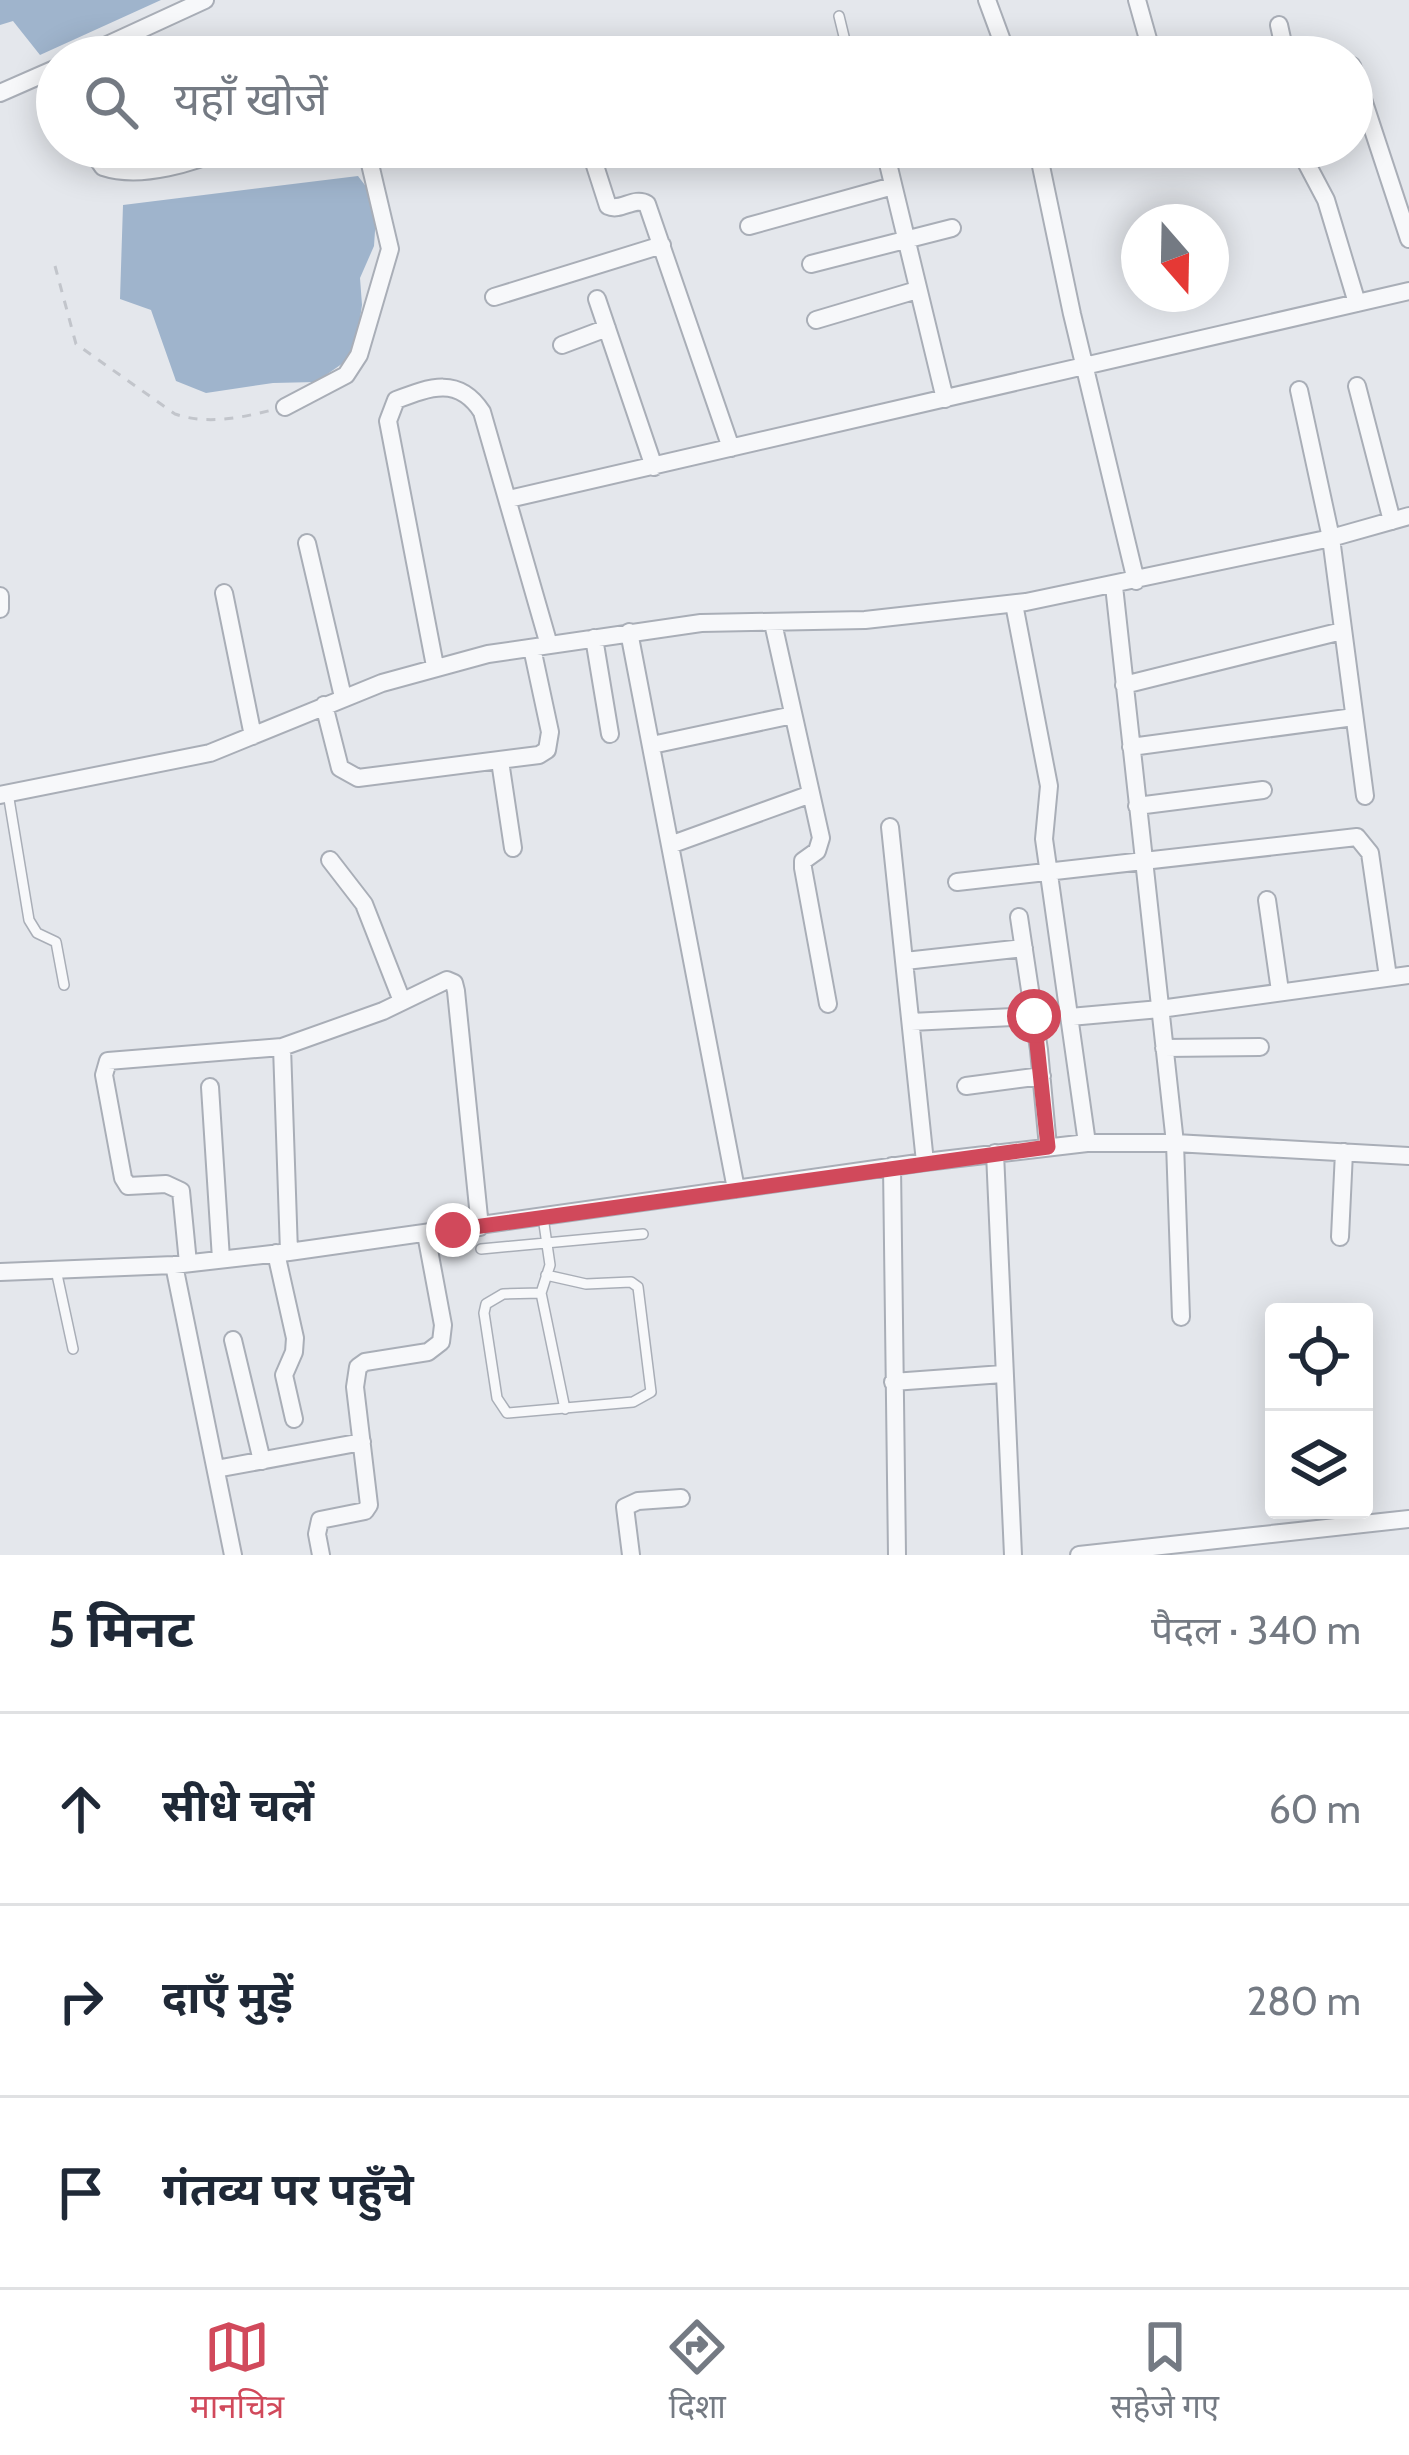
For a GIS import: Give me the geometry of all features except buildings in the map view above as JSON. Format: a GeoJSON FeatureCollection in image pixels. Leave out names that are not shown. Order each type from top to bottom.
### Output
{"type":"FeatureCollection","features":[{"type":"Feature","properties":{"kind":"street"},"geometry":{"type":"LineString","coordinates":[[127,36],[206,0]]}},
{"type":"Feature","properties":{"kind":"street"},"geometry":{"type":"LineString","coordinates":[[987,0],[1000,36]]}},
{"type":"Feature","properties":{"kind":"street"},"geometry":{"type":"LineString","coordinates":[[1137,0],[1147,36]]}},
{"type":"Feature","properties":{"kind":"street"},"geometry":{"type":"LineString","coordinates":[[1280,25],[1282,36]]}},
{"type":"Feature","properties":{"kind":"street"},"geometry":{"type":"LineString","coordinates":[[0,93],[36,77]]}},
{"type":"Feature","properties":{"kind":"street"},"geometry":{"type":"LineString","coordinates":[[1373,130],[1409,239]]}},
{"type":"Feature","properties":{"kind":"street"},"geometry":{"type":"LineString","coordinates":[[115,168],[152,168]]}},
{"type":"Feature","properties":{"kind":"street"},"geometry":{"type":"LineString","coordinates":[[286,407],[346,375],[365,337],[390,249],[371,168]]}},
{"type":"Feature","properties":{"kind":"street"},"geometry":{"type":"LineString","coordinates":[[596,168],[608,206],[644,201],[731,448]]}},
{"type":"Feature","properties":{"kind":"street"},"geometry":{"type":"LineString","coordinates":[[888,168],[945,399]]}},
{"type":"Feature","properties":{"kind":"street"},"geometry":{"type":"LineString","coordinates":[[1042,168],[1136,581]]}},
{"type":"Feature","properties":{"kind":"street"},"geometry":{"type":"LineString","coordinates":[[1309,168],[1326,200],[1357,303]]}},
{"type":"Feature","properties":{"kind":"street"},"geometry":{"type":"LineString","coordinates":[[749,226],[892,186]]}},
{"type":"Feature","properties":{"kind":"street"},"geometry":{"type":"LineString","coordinates":[[811,264],[952,228]]}},
{"type":"Feature","properties":{"kind":"street"},"geometry":{"type":"LineString","coordinates":[[494,296],[662,245]]}},
{"type":"Feature","properties":{"kind":"street"},"geometry":{"type":"LineString","coordinates":[[816,320],[917,290]]}},
{"type":"Feature","properties":{"kind":"street"},"geometry":{"type":"LineString","coordinates":[[509,499],[1409,291]]}},
{"type":"Feature","properties":{"kind":"street"},"geometry":{"type":"LineString","coordinates":[[597,299],[654,467]]}},
{"type":"Feature","properties":{"kind":"street"},"geometry":{"type":"LineString","coordinates":[[562,345],[607,328]]}},
{"type":"Feature","properties":{"kind":"street"},"geometry":{"type":"LineString","coordinates":[[4,794],[171,763],[435,666],[701,623],[865,620],[1014,604],[1331,538],[1400,518],[1357,386]]}},
{"type":"Feature","properties":{"kind":"street"},"geometry":{"type":"LineString","coordinates":[[324,706],[340,768],[347,774],[373,778],[500,761],[538,755],[550,743],[541,647],[509,499],[482,412],[472,396],[454,388],[428,388],[396,400],[388,422],[435,666]]}},
{"type":"Feature","properties":{"kind":"street"},"geometry":{"type":"LineString","coordinates":[[1299,389],[1331,538],[1365,796]]}},
{"type":"Feature","properties":{"kind":"street"},"geometry":{"type":"LineString","coordinates":[[307,543],[343,697]]}},
{"type":"Feature","properties":{"kind":"street"},"geometry":{"type":"LineString","coordinates":[[1114,586],[1175,1143],[1181,1318]]}},
{"type":"Feature","properties":{"kind":"street"},"geometry":{"type":"LineString","coordinates":[[224,593],[253,736]]}},
{"type":"Feature","properties":{"kind":"street"},"geometry":{"type":"LineString","coordinates":[[0,596],[0,609]]}},
{"type":"Feature","properties":{"kind":"street"},"geometry":{"type":"LineString","coordinates":[[1014,604],[1049,786],[1044,838],[1088,1144]]}},
{"type":"Feature","properties":{"kind":"street"},"geometry":{"type":"LineString","coordinates":[[773,622],[821,838],[818,851],[803,861],[803,868],[828,1004]]}},
{"type":"Feature","properties":{"kind":"street"},"geometry":{"type":"LineString","coordinates":[[1124,685],[1342,631]]}},
{"type":"Feature","properties":{"kind":"street"},"geometry":{"type":"LineString","coordinates":[[629,632],[736,1189]]}},
{"type":"Feature","properties":{"kind":"street"},"geometry":{"type":"LineString","coordinates":[[594,638],[610,734]]}},
{"type":"Feature","properties":{"kind":"street"},"geometry":{"type":"LineString","coordinates":[[652,745],[793,715]]}},
{"type":"Feature","properties":{"kind":"street"},"geometry":{"type":"LineString","coordinates":[[1131,747],[1354,717]]}},
{"type":"Feature","properties":{"kind":"street"},"geometry":{"type":"LineString","coordinates":[[500,761],[513,848]]}},
{"type":"Feature","properties":{"kind":"street"},"geometry":{"type":"LineString","coordinates":[[1137,806],[1262,790]]}},
{"type":"Feature","properties":{"kind":"street"},"geometry":{"type":"LineString","coordinates":[[670,845],[811,794]]}},
{"type":"Feature","properties":{"kind":"street"},"geometry":{"type":"LineString","coordinates":[[890,827],[925,1162]]}},
{"type":"Feature","properties":{"kind":"street"},"geometry":{"type":"LineString","coordinates":[[957,882],[1357,837],[1365,843],[1374,872],[1388,977]]}},
{"type":"Feature","properties":{"kind":"street"},"geometry":{"type":"LineString","coordinates":[[330,860],[364,904],[402,1001]]}},
{"type":"Feature","properties":{"kind":"street"},"geometry":{"type":"LineString","coordinates":[[1267,900],[1280,991]]}},
{"type":"Feature","properties":{"kind":"street"},"geometry":{"type":"LineString","coordinates":[[1019,917],[1048,1147]]}},
{"type":"Feature","properties":{"kind":"street"},"geometry":{"type":"LineString","coordinates":[[904,961],[1024,948]]}},
{"type":"Feature","properties":{"kind":"street"},"geometry":{"type":"LineString","coordinates":[[1070,1017],[1409,975]]}},
{"type":"Feature","properties":{"kind":"street"},"geometry":{"type":"LineString","coordinates":[[233,1555],[181,1264],[182,1190],[166,1184],[128,1186],[105,1068],[115,1057],[282,1047],[439,982],[454,983],[480,1227]]}},
{"type":"Feature","properties":{"kind":"street"},"geometry":{"type":"LineString","coordinates":[[910,1022],[1034,1016]]}},
{"type":"Feature","properties":{"kind":"street"},"geometry":{"type":"LineString","coordinates":[[282,1047],[282,1253],[295,1338],[284,1375],[294,1419]]}},
{"type":"Feature","properties":{"kind":"street"},"geometry":{"type":"LineString","coordinates":[[1164,1048],[1260,1047]]}},
{"type":"Feature","properties":{"kind":"street"},"geometry":{"type":"LineString","coordinates":[[966,1086],[1042,1076]]}},
{"type":"Feature","properties":{"kind":"street"},"geometry":{"type":"LineString","coordinates":[[210,1087],[221,1259]]}},
{"type":"Feature","properties":{"kind":"street"},"geometry":{"type":"LineString","coordinates":[[0,1272],[181,1264],[282,1253],[1048,1147],[1175,1143],[1409,1156]]}},
{"type":"Feature","properties":{"kind":"street"},"geometry":{"type":"LineString","coordinates":[[1340,1237],[1344,1152]]}},
{"type":"Feature","properties":{"kind":"street"},"geometry":{"type":"LineString","coordinates":[[995,1153],[1013,1555]]}},
{"type":"Feature","properties":{"kind":"street"},"geometry":{"type":"LineString","coordinates":[[892,1166],[897,1555]]}},
{"type":"Feature","properties":{"kind":"street"},"geometry":{"type":"LineString","coordinates":[[321,1555],[320,1520],[369,1505],[354,1376],[358,1367],[364,1362],[428,1352],[442,1342],[427,1234]]}},
{"type":"Feature","properties":{"kind":"street"},"geometry":{"type":"LineString","coordinates":[[233,1340],[262,1460]]}},
{"type":"Feature","properties":{"kind":"street"},"geometry":{"type":"LineString","coordinates":[[893,1382],[1003,1375]]}},
{"type":"Feature","properties":{"kind":"street"},"geometry":{"type":"LineString","coordinates":[[215,1469],[362,1442]]}},
{"type":"Feature","properties":{"kind":"street"},"geometry":{"type":"LineString","coordinates":[[632,1555],[623,1516],[628,1503],[681,1498]]}},
{"type":"Feature","properties":{"kind":"street"},"geometry":{"type":"LineString","coordinates":[[1079,1555],[1409,1519]]}},
{"type":"Feature","properties":{"kind":"lane"},"geometry":{"type":"LineString","coordinates":[[839,16],[844,36]]}},
{"type":"Feature","properties":{"kind":"lane"},"geometry":{"type":"LineString","coordinates":[[4,794],[28,920],[37,933],[56,942],[64,985]]}},
{"type":"Feature","properties":{"kind":"lane"},"geometry":{"type":"LineString","coordinates":[[544,1217],[550,1265],[541,1293],[565,1409]]}},
{"type":"Feature","properties":{"kind":"lane"},"geometry":{"type":"LineString","coordinates":[[481,1250],[643,1234]]}},
{"type":"Feature","properties":{"kind":"lane"},"geometry":{"type":"LineString","coordinates":[[56,1270],[73,1349]]}},
{"type":"Feature","properties":{"kind":"lane"},"geometry":{"type":"LineString","coordinates":[[541,1293],[503,1294],[487,1304],[484,1313],[491,1370],[500,1406],[507,1413],[633,1402],[651,1392],[638,1287],[631,1282],[586,1284],[546,1275]]}},
{"type":"Feature","properties":{"kind":"path"},"geometry":{"type":"LineString","coordinates":[[55,266],[76,344],[175,414],[214,420],[286,407]]}},
{"type":"Feature","properties":{"kind":"water"},"geometry":{"type":"Polygon","coordinates":[[[0,0],[161,0],[82,36],[36,36],[36,50],[13,21],[0,25],[0,0]]]}},
{"type":"Feature","properties":{"kind":"water"},"geometry":{"type":"Polygon","coordinates":[[[358,176],[377,201],[374,246],[360,278],[358,332],[346,361],[316,382],[206,393],[176,381],[151,310],[120,299],[123,205],[358,176]]]}},
{"type":"Feature","properties":{"kind":"route"},"geometry":{"type":"LineString","coordinates":[[453,1230],[1048,1147],[1034,1016]]}}]}
